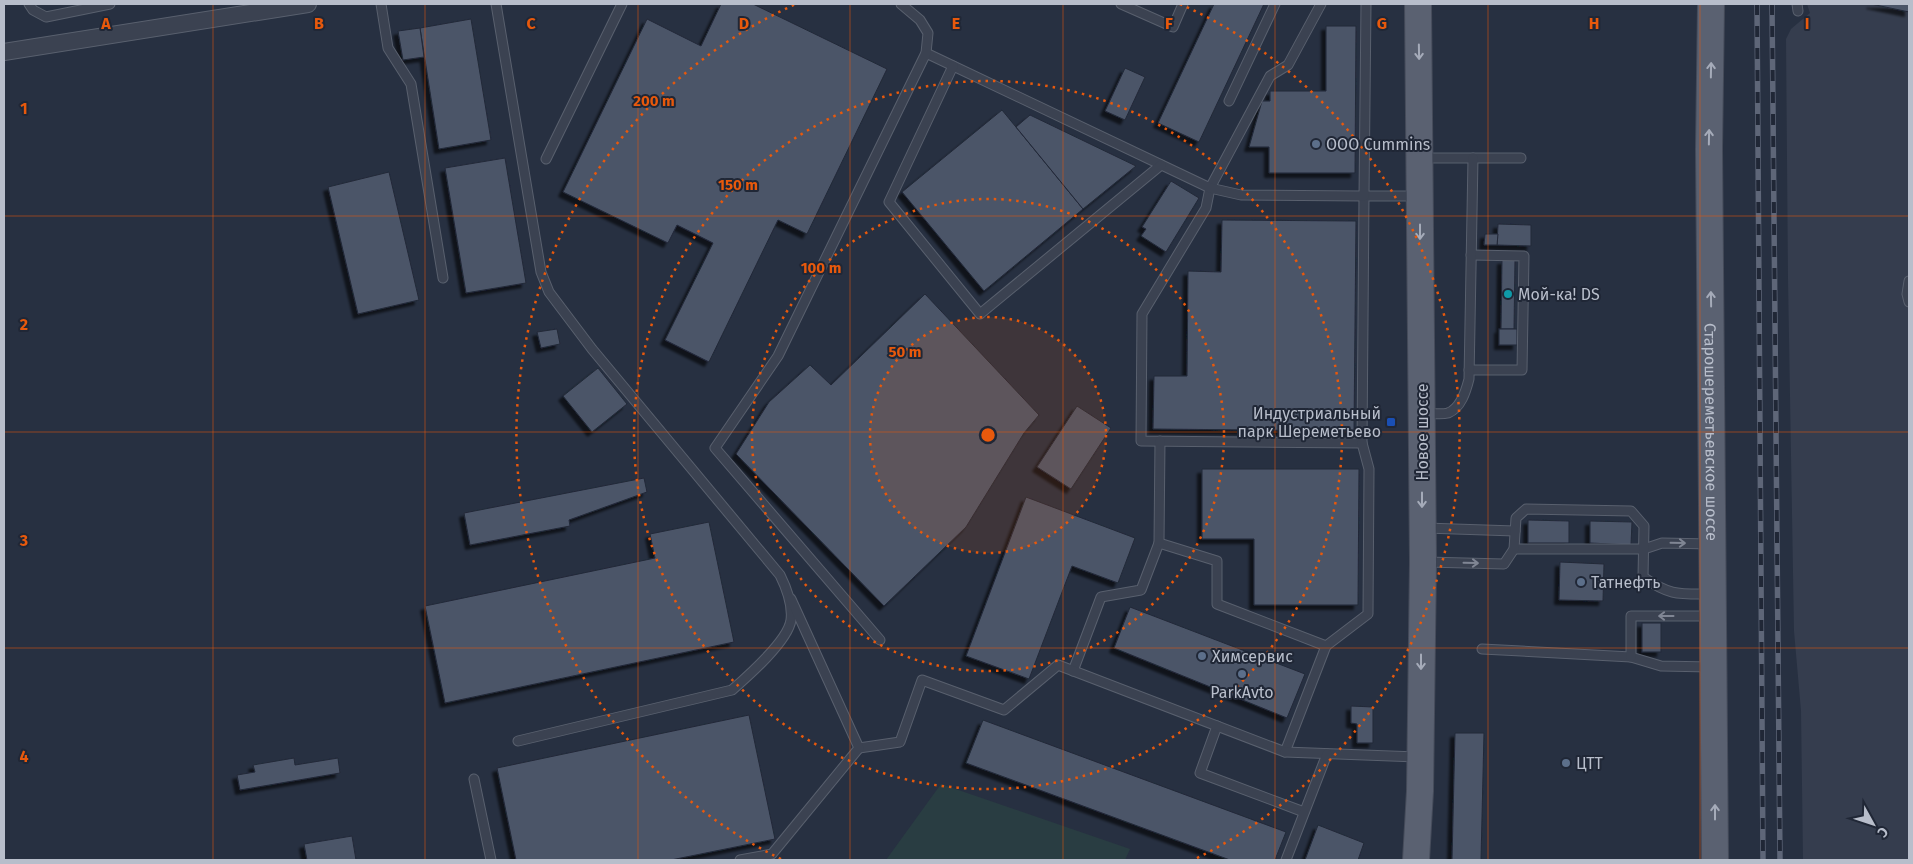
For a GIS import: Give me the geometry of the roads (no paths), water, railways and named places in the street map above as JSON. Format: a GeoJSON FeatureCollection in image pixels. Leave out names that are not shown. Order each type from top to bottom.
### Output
{"type":"FeatureCollection","features":[{"type":"Feature","properties":{"kind":"main road","name":"Новое шоссе"},"geometry":{"type":"LineString","coordinates":[[1416,860],[1421,758],[1423,562],[1418,4]]}},
{"type":"Feature","properties":{"kind":"main road","name":"Старошереметьевское шоссе"},"geometry":{"type":"LineString","coordinates":[[1711,4],[1709,149],[1716,860]]}},
{"type":"Feature","properties":{"kind":"street"},"geometry":{"type":"LineString","coordinates":[[4,52],[308,4]]}},
{"type":"Feature","properties":{"kind":"lane"},"geometry":{"type":"LineString","coordinates":[[29,4],[33,10],[46,17],[110,4]]}},
{"type":"Feature","properties":{"kind":"lane"},"geometry":{"type":"LineString","coordinates":[[381,4],[388,48],[411,84],[443,278]]}},
{"type":"Feature","properties":{"kind":"lane"},"geometry":{"type":"LineString","coordinates":[[496,4],[541,272],[549,292],[592,349],[780,575],[859,748]]}},
{"type":"Feature","properties":{"kind":"lane"},"geometry":{"type":"LineString","coordinates":[[546,159],[622,4]]}},
{"type":"Feature","properties":{"kind":"lane"},"geometry":{"type":"LineString","coordinates":[[880,640],[715,448],[778,356],[926,53],[928,33],[920,20],[901,4]]}},
{"type":"Feature","properties":{"kind":"lane"},"geometry":{"type":"LineString","coordinates":[[1121,4],[1172,27],[1184,4]]}},
{"type":"Feature","properties":{"kind":"lane"},"geometry":{"type":"LineString","coordinates":[[1228,101],[1275,4]]}},
{"type":"Feature","properties":{"kind":"lane"},"geometry":{"type":"LineString","coordinates":[[1322,4],[1288,65],[1270,76],[1210,188],[1206,208],[1142,314],[1141,441],[1362,443]]}},
{"type":"Feature","properties":{"kind":"lane"},"geometry":{"type":"LineString","coordinates":[[1285,752],[1326,646],[1368,614],[1368,470],[1362,443],[1366,4]]}},
{"type":"Feature","properties":{"kind":"lane"},"geometry":{"type":"LineString","coordinates":[[926,53],[1210,188],[1241,195],[1420,196]]}},
{"type":"Feature","properties":{"kind":"lane"},"geometry":{"type":"LineString","coordinates":[[953,66],[889,202],[980,314],[1161,165]]}},
{"type":"Feature","properties":{"kind":"lane"},"geometry":{"type":"LineString","coordinates":[[1420,158],[1521,158]]}},
{"type":"Feature","properties":{"kind":"lane"},"geometry":{"type":"LineString","coordinates":[[1422,413],[1447,413],[1458,405],[1465,393],[1469,378],[1473,158]]}},
{"type":"Feature","properties":{"kind":"lane"},"geometry":{"type":"LineString","coordinates":[[1469,370],[1522,370],[1524,266],[1524,256],[1471,255]]}},
{"type":"Feature","properties":{"kind":"lane"},"geometry":{"type":"LineString","coordinates":[[1909,281],[1906,294],[1909,302]]}},
{"type":"Feature","properties":{"kind":"lane"},"geometry":{"type":"LineString","coordinates":[[1074,672],[1102,597],[1141,590],[1159,544],[1160,441]]}},
{"type":"Feature","properties":{"kind":"lane"},"geometry":{"type":"LineString","coordinates":[[1423,562],[1504,564],[1514,549],[1516,518],[1526,509],[1630,512],[1644,526],[1643,578],[1673,594],[1714,605]]}},
{"type":"Feature","properties":{"kind":"lane"},"geometry":{"type":"LineString","coordinates":[[1422,528],[1515,531]]}},
{"type":"Feature","properties":{"kind":"lane"},"geometry":{"type":"LineString","coordinates":[[1514,549],[1644,549],[1662,543],[1714,544]]}},
{"type":"Feature","properties":{"kind":"lane"},"geometry":{"type":"LineString","coordinates":[[1159,544],[1217,561],[1217,604],[1326,646]]}},
{"type":"Feature","properties":{"kind":"lane"},"geometry":{"type":"LineString","coordinates":[[518,741],[732,690],[755,670],[785,633],[790,620],[789,594]]}},
{"type":"Feature","properties":{"kind":"lane"},"geometry":{"type":"LineString","coordinates":[[1631,657],[1631,616],[1714,605]]}},
{"type":"Feature","properties":{"kind":"lane"},"geometry":{"type":"LineString","coordinates":[[1482,649],[1631,657],[1661,666],[1714,666]]}},
{"type":"Feature","properties":{"kind":"lane"},"geometry":{"type":"LineString","coordinates":[[740,860],[772,854],[859,748],[900,742],[922,680],[1004,710],[1058,665],[1285,752],[1421,758]]}},
{"type":"Feature","properties":{"kind":"lane"},"geometry":{"type":"LineString","coordinates":[[1218,726],[1200,773],[1304,812]]}},
{"type":"Feature","properties":{"kind":"lane"},"geometry":{"type":"LineString","coordinates":[[1286,860],[1326,754]]}},
{"type":"Feature","properties":{"kind":"lane"},"geometry":{"type":"LineString","coordinates":[[474,779],[491,860]]}},
{"type":"Feature","properties":{"kind":"railway"},"geometry":{"type":"LineString","coordinates":[[1757,4],[1763,860]]}},
{"type":"Feature","properties":{"kind":"railway"},"geometry":{"type":"LineString","coordinates":[[1772,4],[1780,860]]}},
{"type":"Feature","properties":{"kind":"place","name":"OOO Cummins"},"geometry":{"type":"Point","coordinates":[1316,144]}},
{"type":"Feature","properties":{"kind":"place","name":"Мой-ка! DS"},"geometry":{"type":"Point","coordinates":[1508,294]}},
{"type":"Feature","properties":{"kind":"place","name":"Индустриальный парк Шереметьево"},"geometry":{"type":"Point","coordinates":[1391,422]}},
{"type":"Feature","properties":{"kind":"place","name":"Татнефть"},"geometry":{"type":"Point","coordinates":[1581,582]}},
{"type":"Feature","properties":{"kind":"place","name":"Химсервис"},"geometry":{"type":"Point","coordinates":[1202,656]}},
{"type":"Feature","properties":{"kind":"place","name":"ParkAvto"},"geometry":{"type":"Point","coordinates":[1242,674]}},
{"type":"Feature","properties":{"kind":"place","name":"ЦТТ"},"geometry":{"type":"Point","coordinates":[1566,763]}}]}
